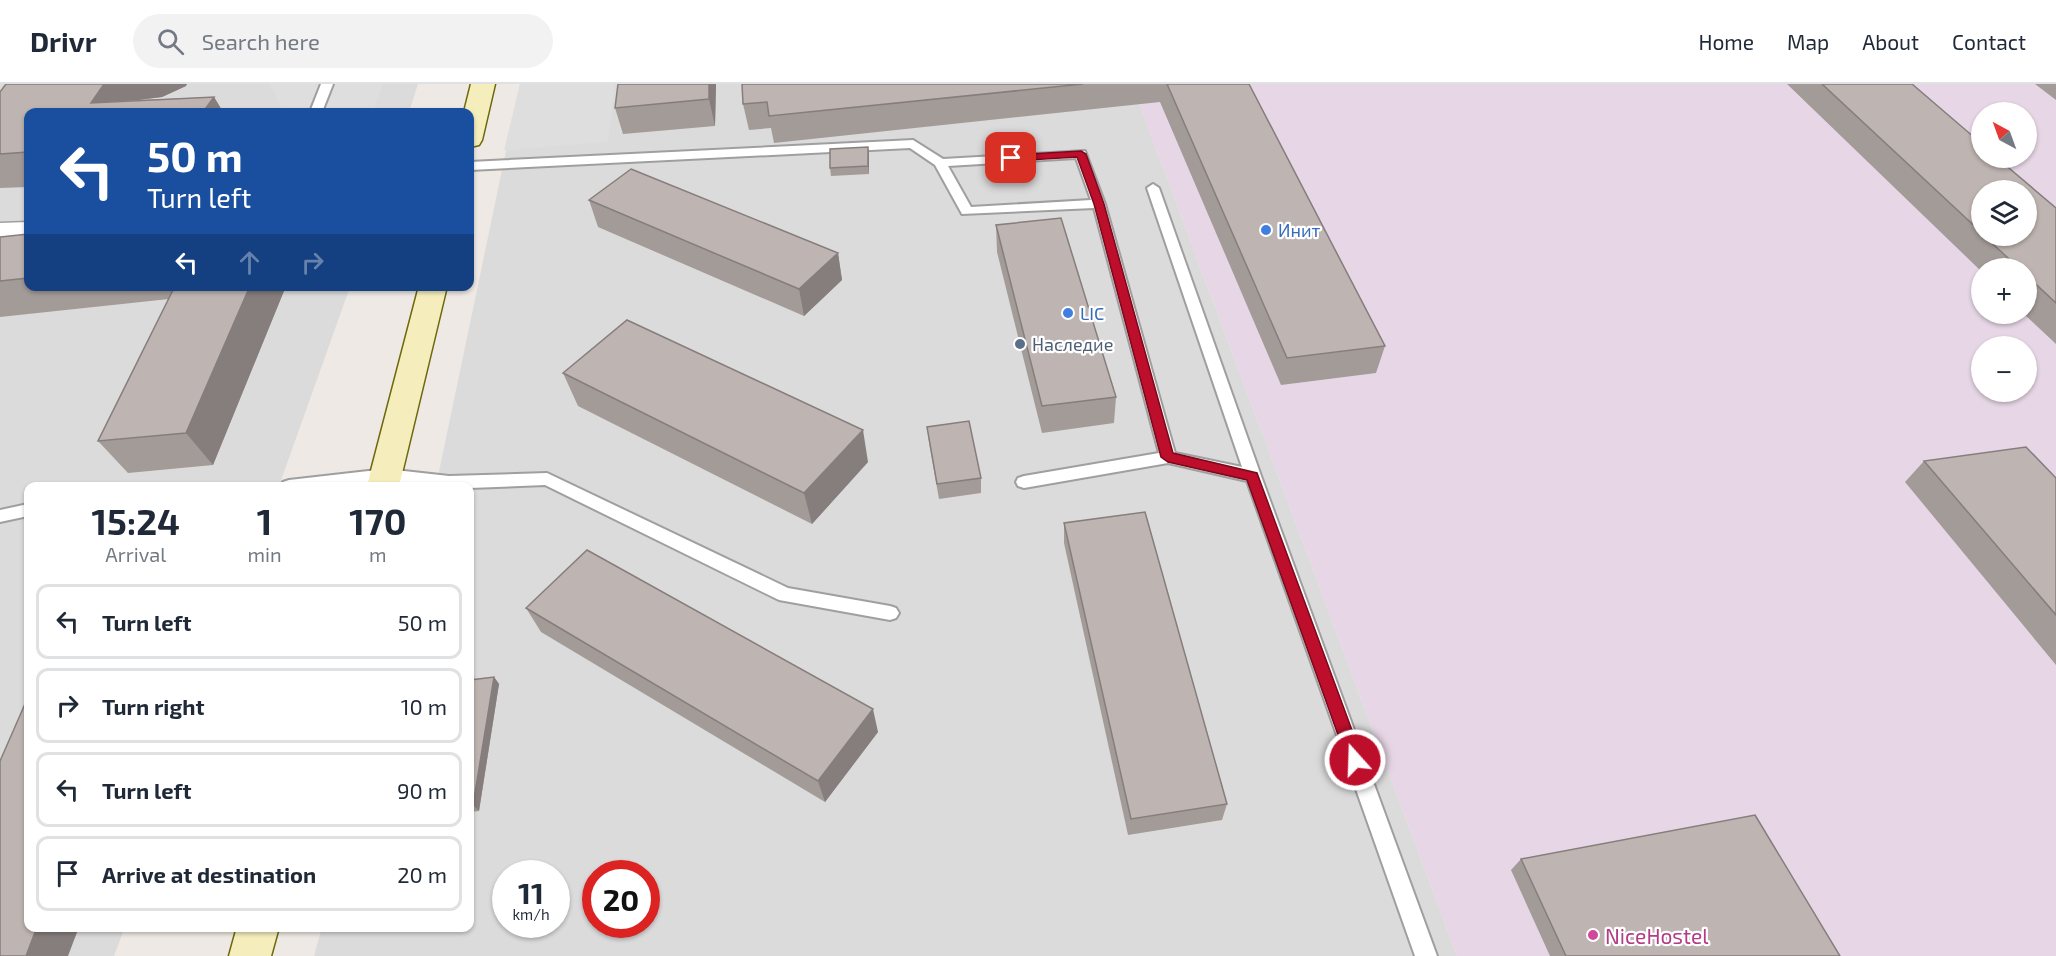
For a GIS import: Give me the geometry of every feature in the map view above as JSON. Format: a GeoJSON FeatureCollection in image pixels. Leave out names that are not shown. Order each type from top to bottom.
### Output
{"type":"FeatureCollection","features":[{"type":"Feature","properties":{"kind":"main road"},"geometry":{"type":"LineString","coordinates":[[474,123],[483,84]]}},
{"type":"Feature","properties":{"kind":"main road"},"geometry":{"type":"LineString","coordinates":[[384,481],[432,291]]}},
{"type":"Feature","properties":{"kind":"main road"},"geometry":{"type":"LineString","coordinates":[[250,956],[257,932]]}},
{"type":"Feature","properties":{"kind":"street"},"geometry":{"type":"LineString","coordinates":[[0,231],[24,230]]}},
{"type":"Feature","properties":{"kind":"lane"},"geometry":{"type":"LineString","coordinates":[[318,108],[327,84]]}},
{"type":"Feature","properties":{"kind":"lane"},"geometry":{"type":"LineString","coordinates":[[474,165],[913,144],[940,163],[967,211],[1099,204]]}},
{"type":"Feature","properties":{"kind":"lane"},"geometry":{"type":"LineString","coordinates":[[940,163],[1081,154],[1099,204],[1168,457]]}},
{"type":"Feature","properties":{"kind":"lane"},"geometry":{"type":"LineString","coordinates":[[1153,188],[1252,476],[1426,956]]}},
{"type":"Feature","properties":{"kind":"lane"},"geometry":{"type":"LineString","coordinates":[[1024,482],[1168,457],[1252,476]]}},
{"type":"Feature","properties":{"kind":"lane"},"geometry":{"type":"LineString","coordinates":[[365,482],[546,479],[785,595],[890,613]]}},
{"type":"Feature","properties":{"kind":"lane"},"geometry":{"type":"LineString","coordinates":[[0,516],[24,511]]}},
{"type":"Feature","properties":{"kind":"shaded area"},"geometry":{"type":"Polygon","coordinates":[[[0,84],[418,84],[410,108],[24,108],[24,291],[349,291],[280,482],[24,482],[24,932],[123,932],[114,956],[0,956],[0,84]]]}},
{"type":"Feature","properties":{"kind":"shaded area"},"geometry":{"type":"Polygon","coordinates":[[[270,84],[383,84],[374,108],[280,108],[270,84]]]}},
{"type":"Feature","properties":{"kind":"shaded area"},"geometry":{"type":"Polygon","coordinates":[[[520,84],[1132,84],[1457,956],[314,956],[321,932],[474,932],[474,482],[437,482],[520,84]]]}},
{"type":"Feature","properties":{"kind":"shaded area"},"geometry":{"type":"Polygon","coordinates":[[[520,84],[615,84],[608,142],[504,150],[520,84]]]}},
{"type":"Feature","properties":{"kind":"shaded area"},"geometry":{"type":"Polygon","coordinates":[[[1132,84],[2056,84],[2056,956],[1457,956],[1132,84]]]}},
{"type":"Feature","properties":{"kind":"building"},"geometry":{"type":"Polygon","coordinates":[[[6,84],[104,84],[91,103],[214,97],[206,108],[24,108],[24,152],[0,154],[0,92],[6,84]]]}},
{"type":"Feature","properties":{"kind":"building"},"geometry":{"type":"Polygon","coordinates":[[[618,84],[709,84],[709,99],[615,108],[618,84]]]}},
{"type":"Feature","properties":{"kind":"building"},"geometry":{"type":"Polygon","coordinates":[[[742,84],[1083,84],[769,116],[767,102],[743,104],[742,84]]]}},
{"type":"Feature","properties":{"kind":"building"},"geometry":{"type":"Polygon","coordinates":[[[1167,84],[1249,84],[1385,346],[1287,358],[1167,84]]]}},
{"type":"Feature","properties":{"kind":"building"},"geometry":{"type":"Polygon","coordinates":[[[1822,84],[1912,84],[1971,135],[1971,168],[2009,168],[2023,180],[1971,180],[1971,223],[1822,84]]]}},
{"type":"Feature","properties":{"kind":"building"},"geometry":{"type":"Polygon","coordinates":[[[868,147],[868,166],[830,168],[830,149],[868,147]]]}},
{"type":"Feature","properties":{"kind":"building"},"geometry":{"type":"Polygon","coordinates":[[[631,169],[838,253],[799,289],[589,200],[631,169]]]}},
{"type":"Feature","properties":{"kind":"building"},"geometry":{"type":"Polygon","coordinates":[[[2037,192],[2056,208],[2056,303],[2037,285],[2037,258],[2008,258],[1995,246],[2037,246],[2037,192]]]}},
{"type":"Feature","properties":{"kind":"building"},"geometry":{"type":"Polygon","coordinates":[[[1061,218],[1116,397],[1042,406],[996,225],[1061,218]]]}},
{"type":"Feature","properties":{"kind":"building"},"geometry":{"type":"Polygon","coordinates":[[[24,234],[24,278],[0,281],[0,237],[24,234]]]}},
{"type":"Feature","properties":{"kind":"building"},"geometry":{"type":"Polygon","coordinates":[[[173,291],[248,291],[186,433],[98,441],[173,291]]]}},
{"type":"Feature","properties":{"kind":"building"},"geometry":{"type":"Polygon","coordinates":[[[627,320],[863,430],[804,493],[563,373],[627,320]]]}},
{"type":"Feature","properties":{"kind":"building"},"geometry":{"type":"Polygon","coordinates":[[[969,421],[981,478],[937,484],[927,427],[969,421]]]}},
{"type":"Feature","properties":{"kind":"building"},"geometry":{"type":"Polygon","coordinates":[[[2026,447],[2056,478],[2056,615],[1924,461],[2026,447]]]}},
{"type":"Feature","properties":{"kind":"building"},"geometry":{"type":"Polygon","coordinates":[[[1145,512],[1227,804],[1131,819],[1064,523],[1145,512]]]}},
{"type":"Feature","properties":{"kind":"building"},"geometry":{"type":"Polygon","coordinates":[[[587,550],[873,709],[818,781],[526,608],[587,550]]]}},
{"type":"Feature","properties":{"kind":"building"},"geometry":{"type":"Polygon","coordinates":[[[494,677],[474,799],[474,680],[494,677]]]}},
{"type":"Feature","properties":{"kind":"building"},"geometry":{"type":"Polygon","coordinates":[[[24,706],[24,932],[35,932],[26,956],[0,956],[0,761],[24,706]]]}},
{"type":"Feature","properties":{"kind":"building"},"geometry":{"type":"Polygon","coordinates":[[[1755,815],[1840,956],[1566,956],[1521,859],[1755,815]]]}},
{"type":"Feature","properties":{"kind":"place","name":"Инит"},"geometry":{"type":"Point","coordinates":[1266,230]}},
{"type":"Feature","properties":{"kind":"place","name":"LIC"},"geometry":{"type":"Point","coordinates":[1068,313]}},
{"type":"Feature","properties":{"kind":"place","name":"Наследие"},"geometry":{"type":"Point","coordinates":[1020,344]}},
{"type":"Feature","properties":{"kind":"place","name":"NiceHostel"},"geometry":{"type":"Point","coordinates":[1593,935]}},
{"type":"Feature","properties":{"kind":"route"},"geometry":{"type":"LineString","coordinates":[[1011,158],[1081,154],[1099,204],[1168,457],[1252,476],[1355,760]]}}]}
